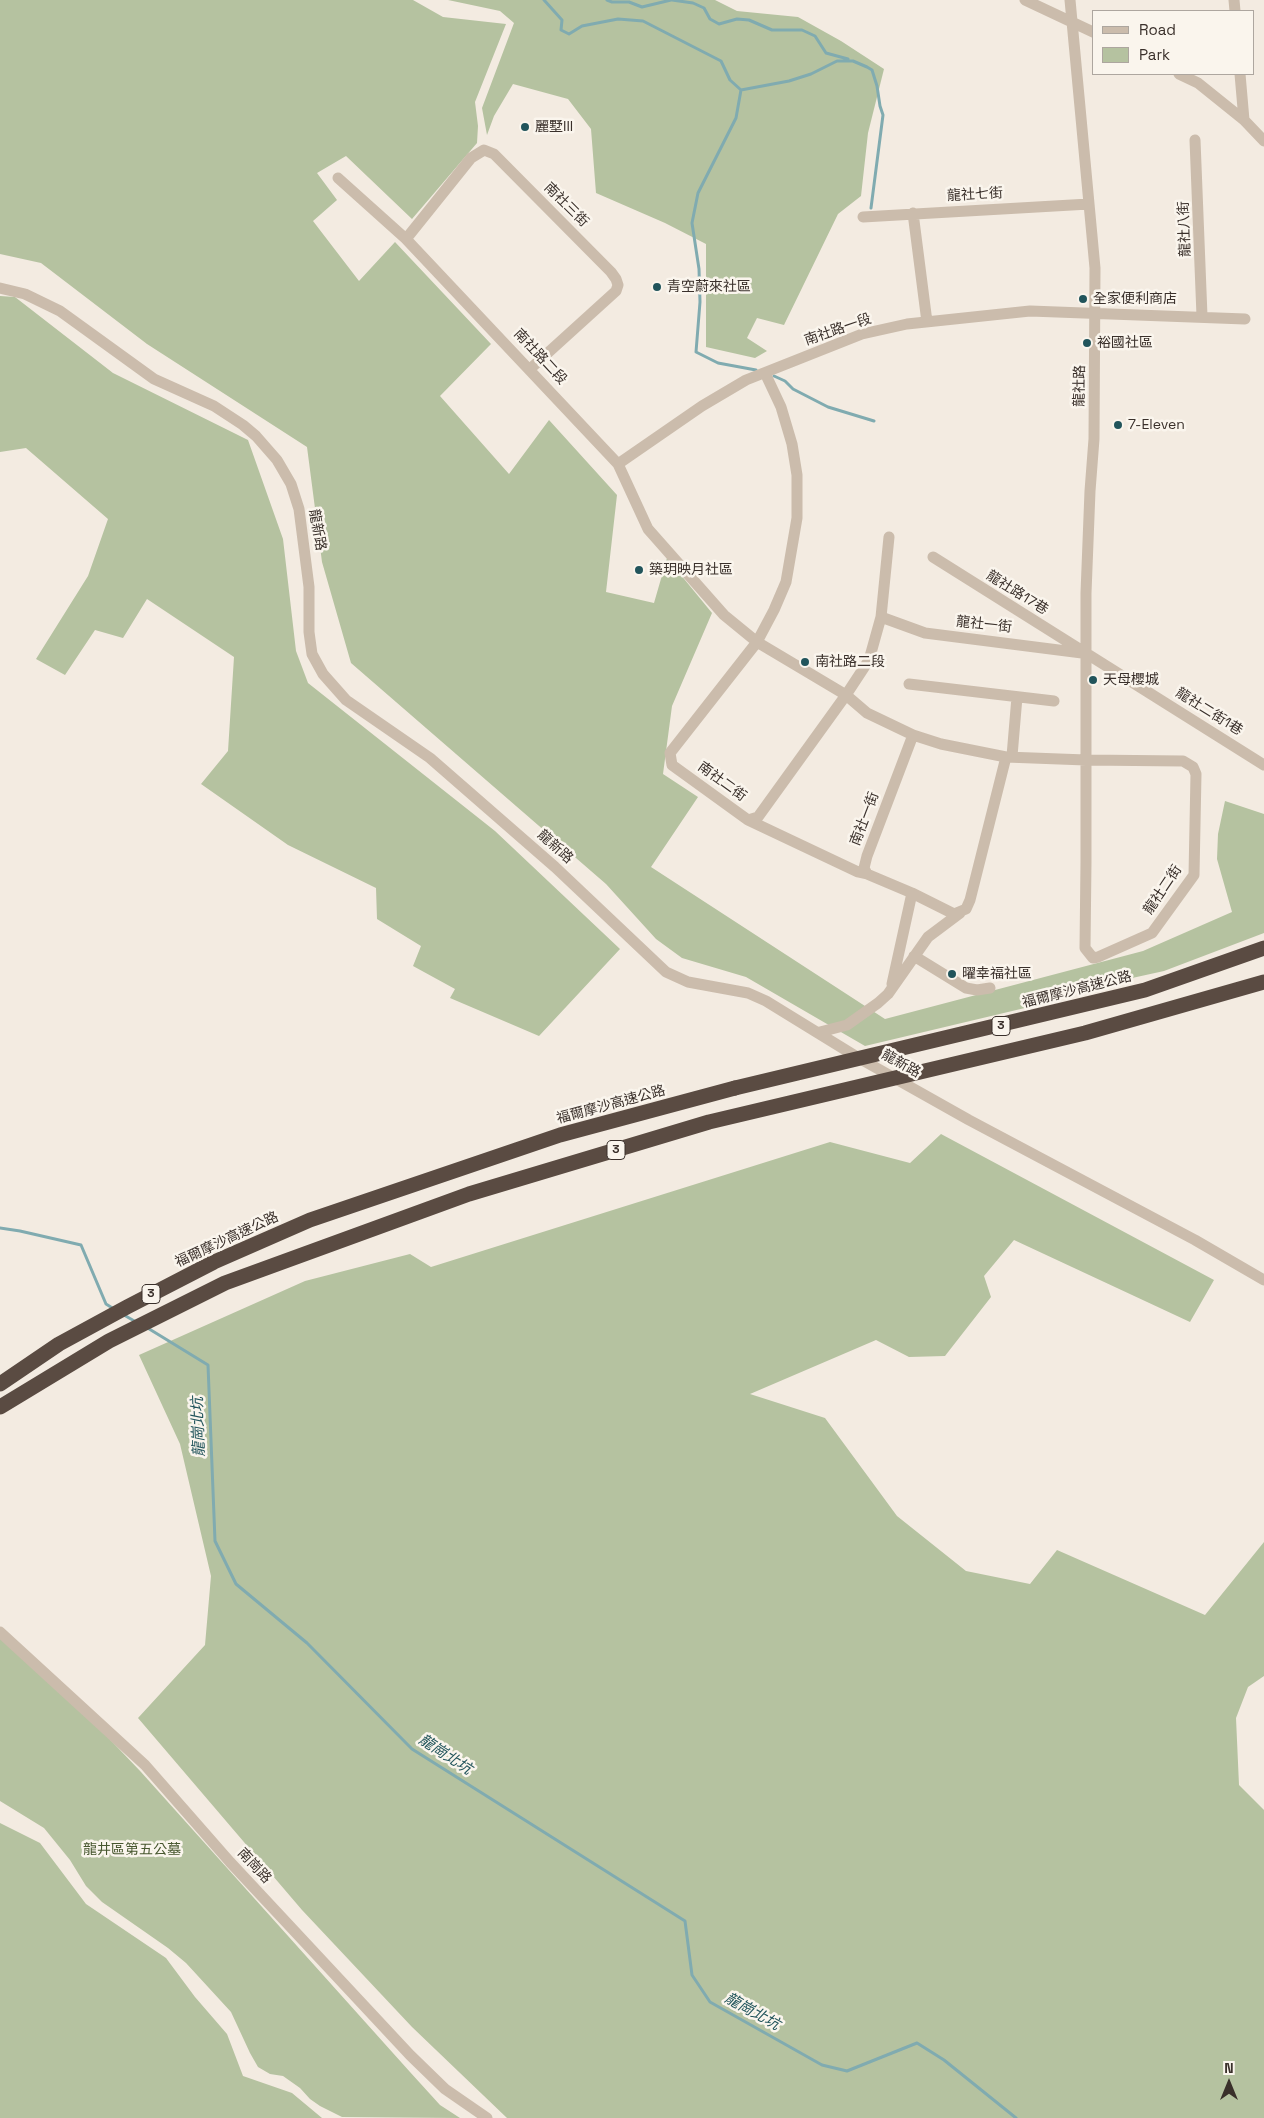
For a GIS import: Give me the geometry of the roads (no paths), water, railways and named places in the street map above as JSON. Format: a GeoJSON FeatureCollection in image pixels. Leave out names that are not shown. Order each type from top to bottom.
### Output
{"type":"FeatureCollection","features":[{"type":"Feature","properties":{"kind":"highway","name":"福爾摩沙高速公路"},"geometry":{"type":"LineString","coordinates":[[0,1384],[59,1344],[127,1306],[214,1262],[328,1214],[560,1135],[735,1088],[934,1042],[1145,990],[1264,948]]}},
{"type":"Feature","properties":{"kind":"highway","name":"3"},"geometry":{"type":"LineString","coordinates":[[0,1407],[109,1340],[225,1283],[469,1194],[709,1122],[1085,1033],[1264,982]]}},
{"type":"Feature","properties":{"kind":"street"},"geometry":{"type":"LineString","coordinates":[[1025,0],[1092,32]]}},
{"type":"Feature","properties":{"kind":"street","name":"龍社路"},"geometry":{"type":"LineString","coordinates":[[1070,0],[1089,204],[1096,312],[1095,430],[1090,491],[1086,654]]}},
{"type":"Feature","properties":{"kind":"street"},"geometry":{"type":"LineString","coordinates":[[1181,75],[1198,83],[1244,120],[1264,141]]}},
{"type":"Feature","properties":{"kind":"street"},"geometry":{"type":"LineString","coordinates":[[1240,75],[1244,120]]}},
{"type":"Feature","properties":{"kind":"street","name":"龍社八街"},"geometry":{"type":"LineString","coordinates":[[1195,140],[1202,316]]}},
{"type":"Feature","properties":{"kind":"street","name":"南社三街"},"geometry":{"type":"LineString","coordinates":[[406,238],[471,158],[484,150],[494,154],[611,272],[618,286],[616,291],[530,369]]}},
{"type":"Feature","properties":{"kind":"street","name":"南社路二段"},"geometry":{"type":"LineString","coordinates":[[338,178],[406,238],[618,464],[648,529],[724,616],[757,642],[846,695],[867,713],[913,735],[964,749],[1009,757],[1086,760]]}},
{"type":"Feature","properties":{"kind":"street","name":"龍社七街"},"geometry":{"type":"LineString","coordinates":[[863,217],[913,212],[1089,204]]}},
{"type":"Feature","properties":{"kind":"street"},"geometry":{"type":"LineString","coordinates":[[913,212],[927,322]]}},
{"type":"Feature","properties":{"kind":"street","name":"龍新路"},"geometry":{"type":"LineString","coordinates":[[0,288],[25,294],[60,311],[154,379],[214,406],[243,424],[277,460],[291,484],[298,509],[309,587],[309,632],[312,654],[323,674],[346,700],[430,758],[555,867],[666,972],[688,982],[748,993],[766,1001],[820,1032],[857,1057],[926,1096],[1196,1240],[1264,1280]]}},
{"type":"Feature","properties":{"kind":"street","name":"南社路一段"},"geometry":{"type":"LineString","coordinates":[[618,464],[702,406],[746,380],[862,334],[927,322],[1030,311],[1096,312]]}},
{"type":"Feature","properties":{"kind":"street"},"geometry":{"type":"LineString","coordinates":[[1096,312],[1245,318]]}},
{"type":"Feature","properties":{"kind":"street","name":"南社二街"},"geometry":{"type":"LineString","coordinates":[[765,373],[781,407],[792,444],[797,475],[798,518],[786,582],[757,642],[670,753],[672,765],[748,820],[758,817],[869,660],[882,617],[889,537]]}},
{"type":"Feature","properties":{"kind":"street","name":"龍社路17巷"},"geometry":{"type":"LineString","coordinates":[[933,557],[1086,654]]}},
{"type":"Feature","properties":{"kind":"street","name":"龍社一街"},"geometry":{"type":"LineString","coordinates":[[882,617],[925,633],[1086,654]]}},
{"type":"Feature","properties":{"kind":"street","name":"龍社二街"},"geometry":{"type":"LineString","coordinates":[[1086,654],[1086,760],[1086,948],[1093,958],[1152,933],[1194,875],[1196,774],[1193,767],[1183,761],[1086,760]]}},
{"type":"Feature","properties":{"kind":"street","name":"龍社二街1巷"},"geometry":{"type":"LineString","coordinates":[[1086,654],[1264,764]]}},
{"type":"Feature","properties":{"kind":"street"},"geometry":{"type":"LineString","coordinates":[[909,684],[1054,702]]}},
{"type":"Feature","properties":{"kind":"street"},"geometry":{"type":"LineString","coordinates":[[820,1032],[856,1021],[890,992],[928,937],[966,909],[1009,757],[1017,697]]}},
{"type":"Feature","properties":{"kind":"street","name":"南社一街"},"geometry":{"type":"LineString","coordinates":[[866,874],[864,863],[913,735]]}},
{"type":"Feature","properties":{"kind":"street"},"geometry":{"type":"LineString","coordinates":[[748,820],[858,872],[912,893],[954,914],[960,913]]}},
{"type":"Feature","properties":{"kind":"street"},"geometry":{"type":"LineString","coordinates":[[890,992],[912,893]]}},
{"type":"Feature","properties":{"kind":"street"},"geometry":{"type":"LineString","coordinates":[[914,956],[966,988],[976,990],[990,988]]}},
{"type":"Feature","properties":{"kind":"street","name":"南崗路"},"geometry":{"type":"LineString","coordinates":[[0,1632],[145,1766],[230,1862],[410,2055],[445,2089],[487,2118]]}},
{"type":"Feature","properties":{"kind":"waterway"},"geometry":{"type":"LineString","coordinates":[[544,0],[562,20],[561,30],[569,34],[582,26],[618,19],[643,21],[721,61],[730,80],[741,90],[789,81],[811,74],[837,61],[853,61],[872,70],[883,115],[871,208]]}},
{"type":"Feature","properties":{"kind":"waterway"},"geometry":{"type":"LineString","coordinates":[[607,0],[612,2],[629,2],[642,7],[671,0]]}},
{"type":"Feature","properties":{"kind":"waterway"},"geometry":{"type":"LineString","coordinates":[[672,0],[693,3],[704,8],[710,19],[719,24],[737,19],[749,20],[772,30],[802,30],[815,36],[826,53],[848,59]]}},
{"type":"Feature","properties":{"kind":"waterway"},"geometry":{"type":"LineString","coordinates":[[741,90],[736,118],[698,193],[692,223],[699,269],[700,302],[696,352],[718,363],[756,370]]}},
{"type":"Feature","properties":{"kind":"waterway"},"geometry":{"type":"LineString","coordinates":[[774,376],[785,381],[793,389],[828,407],[874,421]]}},
{"type":"Feature","properties":{"kind":"waterway","name":"龍崗北坑"},"geometry":{"type":"LineString","coordinates":[[0,1228],[81,1245],[106,1304],[114,1309]]}},
{"type":"Feature","properties":{"kind":"waterway","name":"龍崗北坑"},"geometry":{"type":"LineString","coordinates":[[124,1315],[136,1322]]}},
{"type":"Feature","properties":{"kind":"waterway","name":"龍崗北坑"},"geometry":{"type":"LineString","coordinates":[[146,1327],[208,1365],[215,1541],[236,1584],[307,1643],[412,1749],[685,1921],[692,1975],[710,2002],[822,2065],[847,2071],[917,2043],[944,2060],[1016,2118]]}},
{"type":"Feature","properties":{"kind":"place","name":"麗墅III"},"geometry":{"type":"Point","coordinates":[525,127]}},
{"type":"Feature","properties":{"kind":"place","name":"青空蔚來社區"},"geometry":{"type":"Point","coordinates":[657,287]}},
{"type":"Feature","properties":{"kind":"place","name":"全家便利商店"},"geometry":{"type":"Point","coordinates":[1083,299]}},
{"type":"Feature","properties":{"kind":"place","name":"裕國社區"},"geometry":{"type":"Point","coordinates":[1087,343]}},
{"type":"Feature","properties":{"kind":"place","name":"7-Eleven"},"geometry":{"type":"Point","coordinates":[1118,425]}},
{"type":"Feature","properties":{"kind":"place","name":"築玥映月社區"},"geometry":{"type":"Point","coordinates":[639,570]}},
{"type":"Feature","properties":{"kind":"place","name":"南社路二段"},"geometry":{"type":"Point","coordinates":[805,662]}},
{"type":"Feature","properties":{"kind":"place","name":"天母櫻城"},"geometry":{"type":"Point","coordinates":[1093,680]}},
{"type":"Feature","properties":{"kind":"place","name":"曜幸福社區"},"geometry":{"type":"Point","coordinates":[952,974]}},
{"type":"Feature","properties":{"kind":"park label","name":"龍井區第五公墓"},"geometry":{"type":"Point","coordinates":[132,1850]}}]}
